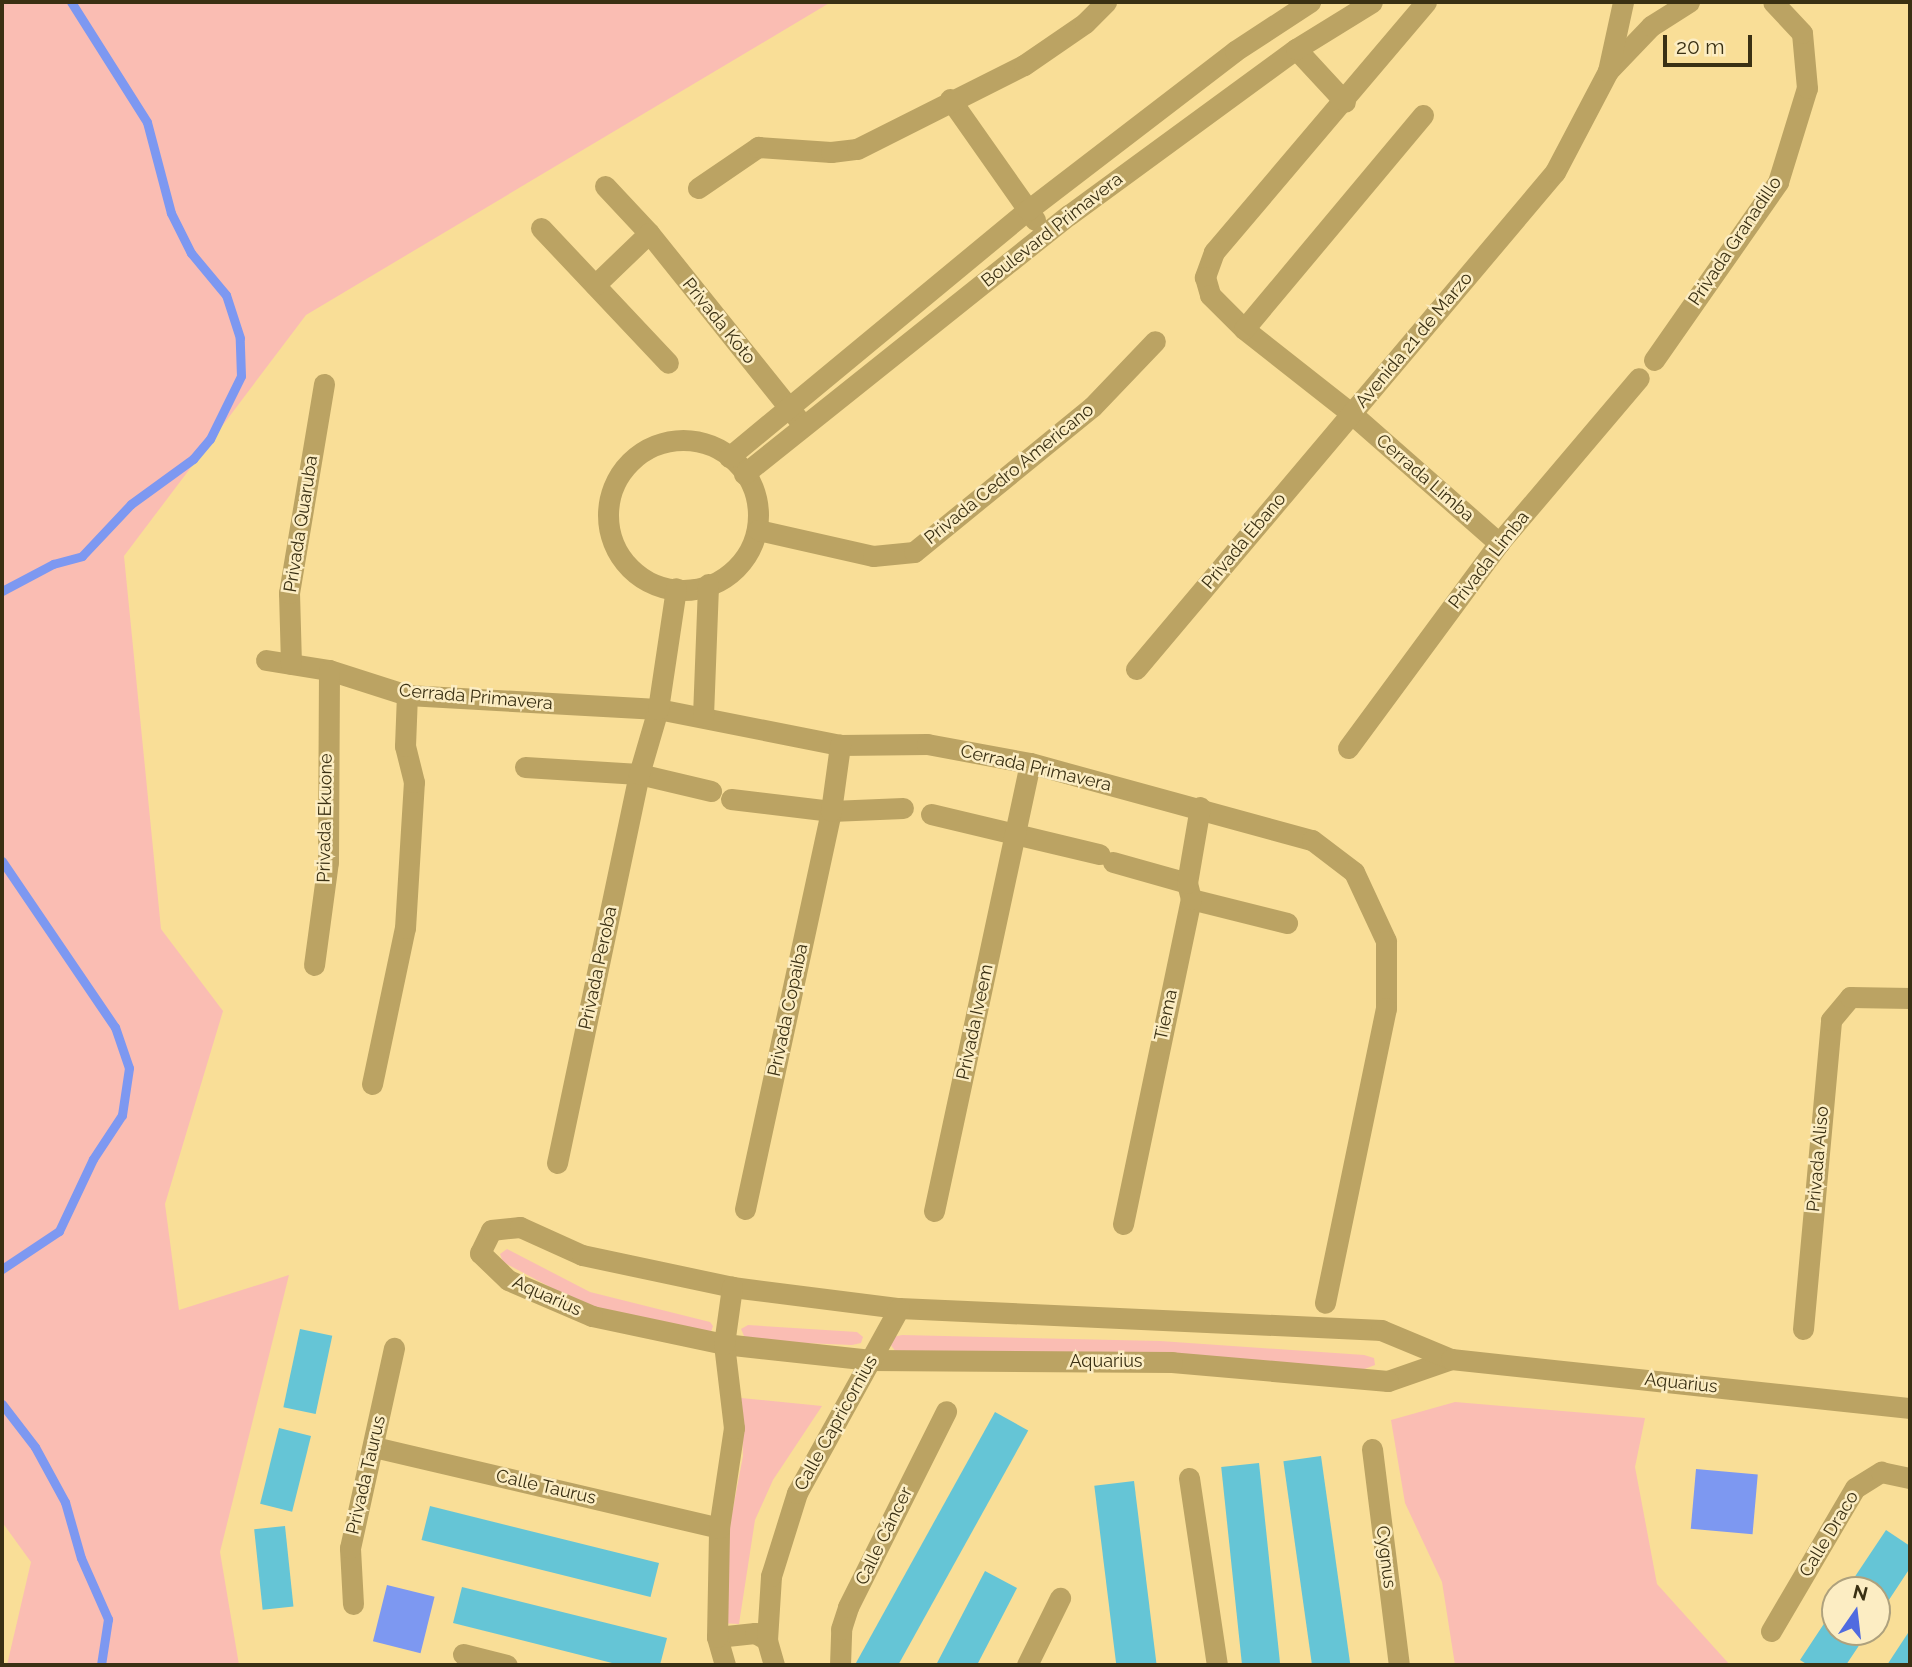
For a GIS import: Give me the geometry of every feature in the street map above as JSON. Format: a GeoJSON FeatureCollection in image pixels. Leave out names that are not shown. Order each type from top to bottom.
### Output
{"type":"FeatureCollection","features":[{"type":"Feature","properties":{"kind":"street"},"geometry":{"type":"LineString","coordinates":[[698,188],[758,147],[831,152],[857,149],[950,99],[1024,65],[1085,23],[1106,2]]}},
{"type":"Feature","properties":{"kind":"street","name":"Boulevard Primavera"},"geometry":{"type":"LineString","coordinates":[[729,457],[1028,210],[1235,51],[1310,2]]}},
{"type":"Feature","properties":{"kind":"street","name":"Boulevard Primavera"},"geometry":{"type":"LineString","coordinates":[[744,474],[1044,235],[1296,49],[1372,2]]}},
{"type":"Feature","properties":{"kind":"street","name":"Avenida 21 de Marzo"},"geometry":{"type":"LineString","coordinates":[[1426,2],[1345,102],[1214,252],[1205,277],[1210,295],[1244,329],[1352,414],[1555,172],[1608,71],[1623,2]]}},
{"type":"Feature","properties":{"kind":"street"},"geometry":{"type":"LineString","coordinates":[[1608,71],[1651,26],[1689,2]]}},
{"type":"Feature","properties":{"kind":"street","name":"Privada Granadillo"},"geometry":{"type":"LineString","coordinates":[[1654,360],[1778,182],[1807,88],[1802,33],[1773,2]]}},
{"type":"Feature","properties":{"kind":"street"},"geometry":{"type":"LineString","coordinates":[[1296,49],[1345,102]]}},
{"type":"Feature","properties":{"kind":"street"},"geometry":{"type":"LineString","coordinates":[[950,99],[1044,235]]}},
{"type":"Feature","properties":{"kind":"street"},"geometry":{"type":"LineString","coordinates":[[1244,329],[1423,115]]}},
{"type":"Feature","properties":{"kind":"street","name":"Privada Koto"},"geometry":{"type":"LineString","coordinates":[[605,186],[649,233],[804,426]]}},
{"type":"Feature","properties":{"kind":"street"},"geometry":{"type":"LineString","coordinates":[[541,228],[667,363]]}},
{"type":"Feature","properties":{"kind":"street"},"geometry":{"type":"LineString","coordinates":[[596,285],[649,233]]}},
{"type":"Feature","properties":{"kind":"street","name":"Privada Cedro Americano"},"geometry":{"type":"LineString","coordinates":[[758,530],[873,556],[914,552],[1092,407],[1155,341]]}},
{"type":"Feature","properties":{"kind":"street","name":"Privada Limba"},"geometry":{"type":"LineString","coordinates":[[1348,748],[1499,543],[1639,378]]}},
{"type":"Feature","properties":{"kind":"street","name":"Privada Quaruba"},"geometry":{"type":"LineString","coordinates":[[291,664],[289,593],[324,384]]}},
{"type":"Feature","properties":{"kind":"street","name":"Cerrada Limba"},"geometry":{"type":"LineString","coordinates":[[1352,414],[1499,543]]}},
{"type":"Feature","properties":{"kind":"street","name":"Privada Ébano"},"geometry":{"type":"LineString","coordinates":[[1136,669],[1352,414]]}},
{"type":"Feature","properties":{"kind":"street"},"geometry":{"type":"LineString","coordinates":[[666,441],[696,442],[729,457],[744,474],[754,490],[758,530],[749,552],[727,576],[708,584],[664,588],[636,574],[615,549],[607,518],[612,486],[631,460],[666,441]]}},
{"type":"Feature","properties":{"kind":"street"},"geometry":{"type":"LineString","coordinates":[[703,716],[708,584]]}},
{"type":"Feature","properties":{"kind":"street"},"geometry":{"type":"LineString","coordinates":[[659,709],[676,588]]}},
{"type":"Feature","properties":{"kind":"street","name":"Cerrada Primavera"},"geometry":{"type":"LineString","coordinates":[[266,660],[329,670],[407,695],[659,709],[840,746],[927,744],[1030,763],[1200,807],[1312,840],[1354,872],[1386,941],[1386,1008],[1325,1303]]}},
{"type":"Feature","properties":{"kind":"street","name":"Privada Ekuone"},"geometry":{"type":"LineString","coordinates":[[314,965],[328,862],[329,670]]}},
{"type":"Feature","properties":{"kind":"street"},"geometry":{"type":"LineString","coordinates":[[372,1084],[405,928],[414,782],[405,746],[407,695]]}},
{"type":"Feature","properties":{"kind":"street","name":"Privada Peroba"},"geometry":{"type":"LineString","coordinates":[[557,1163],[639,774],[659,709]]}},
{"type":"Feature","properties":{"kind":"street","name":"Privada Copaiba"},"geometry":{"type":"LineString","coordinates":[[745,1209],[831,811],[840,746]]}},
{"type":"Feature","properties":{"kind":"street","name":"Privada Iveem"},"geometry":{"type":"LineString","coordinates":[[934,1211],[1030,763]]}},
{"type":"Feature","properties":{"kind":"street"},"geometry":{"type":"LineString","coordinates":[[524,767],[639,774],[710,791]]}},
{"type":"Feature","properties":{"kind":"street"},"geometry":{"type":"LineString","coordinates":[[731,799],[831,811],[903,808]]}},
{"type":"Feature","properties":{"kind":"street","name":"Tiema"},"geometry":{"type":"LineString","coordinates":[[1123,1224],[1189,891],[1200,807]]}},
{"type":"Feature","properties":{"kind":"street"},"geometry":{"type":"LineString","coordinates":[[931,814],[1015,832],[1106,858],[1189,891],[1286,923]]}},
{"type":"Feature","properties":{"kind":"street","name":"Privada Aliso"},"geometry":{"type":"LineString","coordinates":[[1803,1329],[1831,1020],[1850,997],[1910,998]]}},
{"type":"Feature","properties":{"kind":"street","name":"Aquarius"},"geometry":{"type":"LineString","coordinates":[[1451,1359],[1388,1381],[1172,1362],[871,1360],[724,1344],[592,1316],[508,1280],[480,1253],[491,1230],[520,1227],[582,1255],[732,1287],[899,1308],[1381,1330],[1451,1359],[1910,1408]]}},
{"type":"Feature","properties":{"kind":"street"},"geometry":{"type":"LineString","coordinates":[[725,1665],[717,1637],[719,1528],[734,1428],[724,1344],[732,1287]]}},
{"type":"Feature","properties":{"kind":"street","name":"Calle Capricornius"},"geometry":{"type":"LineString","coordinates":[[774,1665],[767,1640],[771,1576],[797,1493],[899,1308]]}},
{"type":"Feature","properties":{"kind":"street","name":"Privada Taurus"},"geometry":{"type":"LineString","coordinates":[[353,1604],[350,1548],[394,1348]]}},
{"type":"Feature","properties":{"kind":"street","name":"Calle Cáncer"},"geometry":{"type":"LineString","coordinates":[[840,1665],[841,1629],[848,1606],[946,1411]]}},
{"type":"Feature","properties":{"kind":"street","name":"Calle Taurus"},"geometry":{"type":"LineString","coordinates":[[374,1447],[719,1528]]}},
{"type":"Feature","properties":{"kind":"street","name":"Cygnus"},"geometry":{"type":"LineString","coordinates":[[1372,1449],[1399,1665]]}},
{"type":"Feature","properties":{"kind":"street","name":"Calle Draco"},"geometry":{"type":"LineString","coordinates":[[1771,1631],[1855,1488],[1881,1472],[1910,1478]]}},
{"type":"Feature","properties":{"kind":"street"},"geometry":{"type":"LineString","coordinates":[[1189,1478],[1217,1665]]}},
{"type":"Feature","properties":{"kind":"street"},"geometry":{"type":"LineString","coordinates":[[1027,1665],[1060,1598]]}},
{"type":"Feature","properties":{"kind":"street"},"geometry":{"type":"LineString","coordinates":[[717,1637],[755,1633],[767,1640]]}},
{"type":"Feature","properties":{"kind":"street"},"geometry":{"type":"LineString","coordinates":[[463,1654],[507,1665]]}},
{"type":"Feature","properties":{"kind":"shaded area"},"geometry":{"type":"Polygon","coordinates":[[[2,2],[831,2],[306,315],[124,556],[161,929],[223,1011],[165,1204],[179,1310],[289,1275],[220,1552],[239,1665],[7,1665],[31,1562],[2,1522],[2,2]]]}},
{"type":"Feature","properties":{"kind":"shaded area"},"geometry":{"type":"Polygon","coordinates":[[[507,1249],[590,1292],[710,1322],[713,1326],[711,1332],[582,1304],[503,1262],[500,1254],[507,1249]]]}},
{"type":"Feature","properties":{"kind":"shaded area"},"geometry":{"type":"Polygon","coordinates":[[[748,1325],[857,1332],[863,1337],[861,1343],[852,1345],[755,1341],[744,1336],[741,1329],[748,1325]]]}},
{"type":"Feature","properties":{"kind":"shaded area"},"geometry":{"type":"Polygon","coordinates":[[[902,1335],[1160,1341],[1364,1355],[1374,1358],[1375,1365],[1362,1370],[896,1352],[890,1344],[893,1337],[902,1335]]]}},
{"type":"Feature","properties":{"kind":"shaded area"},"geometry":{"type":"Polygon","coordinates":[[[741,1398],[822,1406],[773,1480],[755,1520],[739,1624],[720,1623],[723,1560],[743,1456],[741,1398]]]}},
{"type":"Feature","properties":{"kind":"shaded area"},"geometry":{"type":"Polygon","coordinates":[[[1455,1402],[1645,1418],[1635,1467],[1657,1584],[1730,1665],[1455,1665],[1442,1582],[1405,1503],[1391,1420],[1455,1402]]]}},
{"type":"Feature","properties":{"kind":"water"},"geometry":{"type":"Polygon","coordinates":[[[1696,1469],[1758,1474],[1753,1534],[1691,1529],[1696,1469]]]}},
{"type":"Feature","properties":{"kind":"water"},"geometry":{"type":"Polygon","coordinates":[[[387,1585],[435,1597],[421,1653],[373,1641],[387,1585]]]}},
{"type":"Feature","properties":{"kind":"building"},"geometry":{"type":"Polygon","coordinates":[[[300,1329],[332,1336],[316,1414],[283,1407],[300,1329]]]}},
{"type":"Feature","properties":{"kind":"building"},"geometry":{"type":"Polygon","coordinates":[[[995,1412],[1028,1430],[898,1665],[855,1664],[995,1412]]]}},
{"type":"Feature","properties":{"kind":"building"},"geometry":{"type":"Polygon","coordinates":[[[279,1428],[311,1436],[292,1512],[260,1504],[279,1428]]]}},
{"type":"Feature","properties":{"kind":"building"},"geometry":{"type":"Polygon","coordinates":[[[1321,1456],[1350,1665],[1312,1665],[1283,1461],[1321,1456]]]}},
{"type":"Feature","properties":{"kind":"building"},"geometry":{"type":"Polygon","coordinates":[[[1259,1463],[1280,1665],[1242,1665],[1221,1467],[1259,1463]]]}},
{"type":"Feature","properties":{"kind":"building"},"geometry":{"type":"Polygon","coordinates":[[[1134,1481],[1157,1665],[1116,1665],[1094,1486],[1134,1481]]]}},
{"type":"Feature","properties":{"kind":"building"},"geometry":{"type":"Polygon","coordinates":[[[430,1506],[659,1563],[651,1597],[422,1540],[430,1506]]]}},
{"type":"Feature","properties":{"kind":"building"},"geometry":{"type":"Polygon","coordinates":[[[285,1526],[293,1607],[263,1610],[254,1529],[285,1526]]]}},
{"type":"Feature","properties":{"kind":"building"},"geometry":{"type":"Polygon","coordinates":[[[1886,1530],[1910,1546],[1910,1568],[1891,1597],[1891,1576],[1855,1576],[1886,1530]]]}},
{"type":"Feature","properties":{"kind":"building"},"geometry":{"type":"Polygon","coordinates":[[[985,1571],[1017,1588],[977,1665],[936,1665],[985,1571]]]}},
{"type":"Feature","properties":{"kind":"building"},"geometry":{"type":"Polygon","coordinates":[[[462,1587],[667,1638],[660,1665],[620,1665],[453,1623],[462,1587]]]}},
{"type":"Feature","properties":{"kind":"building"},"geometry":{"type":"Polygon","coordinates":[[[1821,1628],[1821,1646],[1859,1646],[1846,1665],[1808,1665],[1800,1660],[1821,1628]]]}},
{"type":"Feature","properties":{"kind":"building"},"geometry":{"type":"Polygon","coordinates":[[[1910,1630],[1910,1665],[1887,1665],[1910,1630]]]}},
{"type":"Feature","properties":{"kind":"waterway"},"geometry":{"type":"LineString","coordinates":[[2,591],[53,564],[82,556],[131,504],[193,459],[210,439],[241,376],[240,338],[226,295],[191,253],[171,213],[147,122],[71,2]]}},
{"type":"Feature","properties":{"kind":"waterway"},"geometry":{"type":"LineString","coordinates":[[2,861],[115,1027],[129,1068],[122,1115],[93,1159],[59,1231],[2,1269]]}},
{"type":"Feature","properties":{"kind":"waterway"},"geometry":{"type":"LineString","coordinates":[[2,1404],[35,1447],[65,1502],[81,1558],[108,1619],[101,1665]]}}]}
